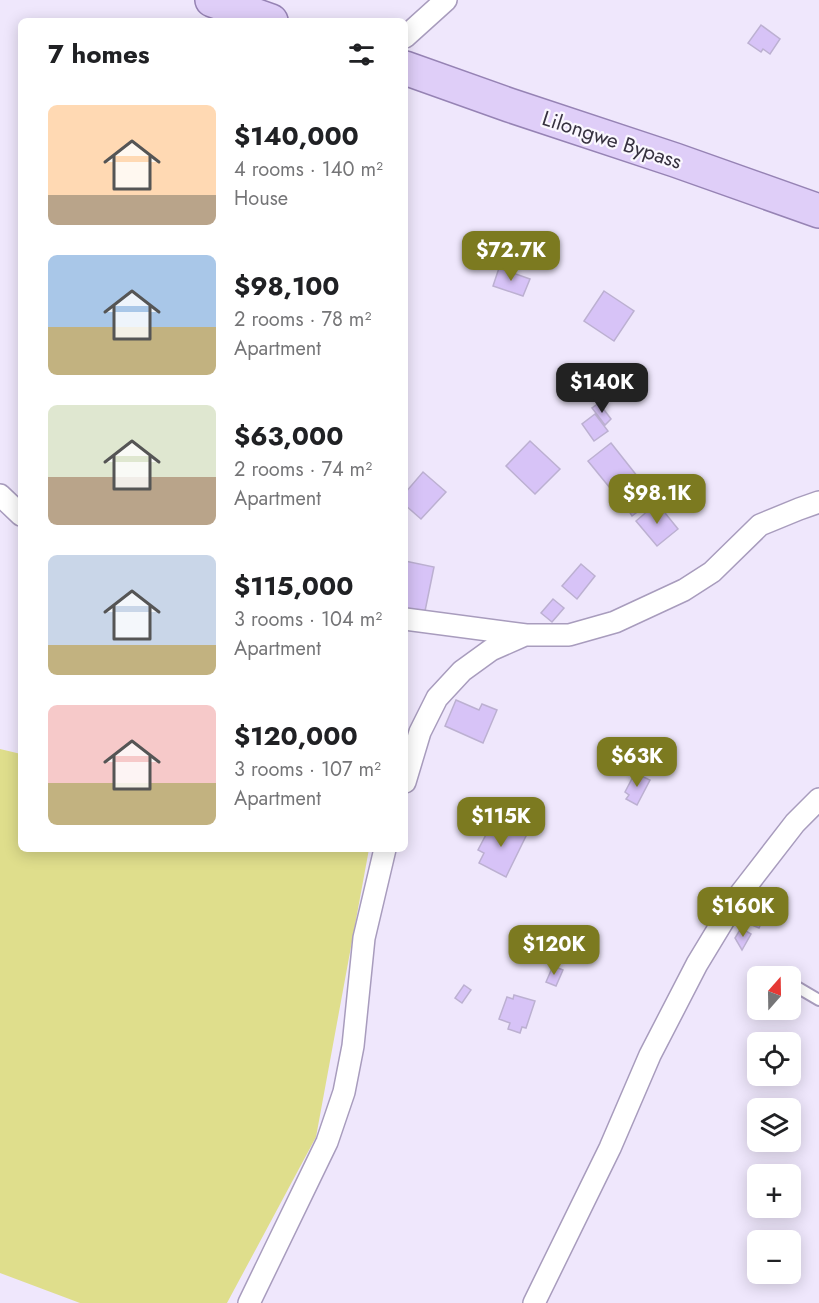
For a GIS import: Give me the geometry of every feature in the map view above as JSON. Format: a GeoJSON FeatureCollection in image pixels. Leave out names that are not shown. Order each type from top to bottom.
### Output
{"type":"FeatureCollection","features":[{"type":"Feature","properties":{"kind":"main road"},"geometry":{"type":"LineString","coordinates":[[212,0],[263,18]]}},
{"type":"Feature","properties":{"kind":"main road","name":"Lilongwe Bypass"},"geometry":{"type":"LineString","coordinates":[[408,69],[819,211]]}},
{"type":"Feature","properties":{"kind":"street"},"geometry":{"type":"LineString","coordinates":[[408,34],[446,0]]}},
{"type":"Feature","properties":{"kind":"street"},"geometry":{"type":"LineString","coordinates":[[0,495],[18,512]]}},
{"type":"Feature","properties":{"kind":"street"},"geometry":{"type":"LineString","coordinates":[[408,619],[526,635],[569,634],[615,622],[684,590],[712,572],[760,525],[819,502]]}},
{"type":"Feature","properties":{"kind":"street"},"geometry":{"type":"LineString","coordinates":[[408,772],[420,732],[437,698],[462,671],[491,650],[526,635]]}},
{"type":"Feature","properties":{"kind":"street"},"geometry":{"type":"LineString","coordinates":[[534,1303],[610,1148],[650,1055],[697,964],[737,898],[795,823],[819,799]]}},
{"type":"Feature","properties":{"kind":"street"},"geometry":{"type":"LineString","coordinates":[[249,1303],[327,1142],[344,1092],[353,1046],[364,938],[384,852]]}},
{"type":"Feature","properties":{"kind":"lane"},"geometry":{"type":"LineString","coordinates":[[801,989],[819,1000]]}},
{"type":"Feature","properties":{"kind":"shaded area"},"geometry":{"type":"Polygon","coordinates":[[[0,749],[18,753],[18,852],[368,852],[316,1137],[227,1303],[80,1303],[0,1273],[0,749]]]}},
{"type":"Feature","properties":{"kind":"building"},"geometry":{"type":"Polygon","coordinates":[[[761,25],[780,39],[770,54],[763,49],[761,52],[748,43],[761,25]]]}},
{"type":"Feature","properties":{"kind":"building"},"geometry":{"type":"Polygon","coordinates":[[[499,268],[530,279],[523,296],[493,286],[499,268]]]}},
{"type":"Feature","properties":{"kind":"building"},"geometry":{"type":"Polygon","coordinates":[[[604,291],[634,311],[614,341],[584,321],[604,291]]]}},
{"type":"Feature","properties":{"kind":"building"},"geometry":{"type":"Polygon","coordinates":[[[599,403],[611,419],[605,425],[592,408],[599,403]]]}},
{"type":"Feature","properties":{"kind":"building"},"geometry":{"type":"Polygon","coordinates":[[[595,414],[608,431],[594,441],[582,424],[595,414]]]}},
{"type":"Feature","properties":{"kind":"building"},"geometry":{"type":"Polygon","coordinates":[[[530,441],[560,469],[535,494],[506,466],[530,441]]]}},
{"type":"Feature","properties":{"kind":"building"},"geometry":{"type":"Polygon","coordinates":[[[611,443],[645,486],[623,504],[588,461],[611,443]]]}},
{"type":"Feature","properties":{"kind":"building"},"geometry":{"type":"Polygon","coordinates":[[[423,472],[446,492],[421,519],[408,508],[408,490],[423,472]]]}},
{"type":"Feature","properties":{"kind":"building"},"geometry":{"type":"Polygon","coordinates":[[[639,499],[644,507],[632,516],[627,508],[639,499]]]}},
{"type":"Feature","properties":{"kind":"building"},"geometry":{"type":"Polygon","coordinates":[[[657,503],[678,529],[657,546],[636,521],[657,503]]]}},
{"type":"Feature","properties":{"kind":"building"},"geometry":{"type":"Polygon","coordinates":[[[408,562],[434,567],[424,616],[408,613],[408,562]]]}},
{"type":"Feature","properties":{"kind":"building"},"geometry":{"type":"Polygon","coordinates":[[[581,564],[595,576],[577,599],[562,586],[581,564]]]}},
{"type":"Feature","properties":{"kind":"building"},"geometry":{"type":"Polygon","coordinates":[[[553,599],[564,608],[552,622],[541,613],[553,599]]]}},
{"type":"Feature","properties":{"kind":"building"},"geometry":{"type":"Polygon","coordinates":[[[456,700],[479,710],[482,704],[497,710],[483,743],[445,726],[456,700]]]}},
{"type":"Feature","properties":{"kind":"building"},"geometry":{"type":"Polygon","coordinates":[[[635,773],[650,780],[637,805],[626,799],[629,795],[625,792],[635,773]]]}},
{"type":"Feature","properties":{"kind":"building"},"geometry":{"type":"Polygon","coordinates":[[[501,820],[527,834],[506,877],[479,863],[484,853],[478,850],[490,827],[496,830],[501,820]]]}},
{"type":"Feature","properties":{"kind":"building"},"geometry":{"type":"Polygon","coordinates":[[[768,890],[775,893],[759,928],[752,925],[768,890]]]}},
{"type":"Feature","properties":{"kind":"building"},"geometry":{"type":"Polygon","coordinates":[[[741,928],[751,934],[742,950],[735,938],[741,928]]]}},
{"type":"Feature","properties":{"kind":"building"},"geometry":{"type":"Polygon","coordinates":[[[553,966],[563,970],[556,986],[546,982],[553,966]]]}},
{"type":"Feature","properties":{"kind":"building"},"geometry":{"type":"Polygon","coordinates":[[[464,985],[471,990],[462,1003],[455,998],[464,985]]]}},
{"type":"Feature","properties":{"kind":"building"},"geometry":{"type":"Polygon","coordinates":[[[514,995],[535,1001],[526,1028],[522,1027],[520,1033],[508,1029],[510,1023],[499,1019],[507,997],[513,999],[514,995]]]}}]}
